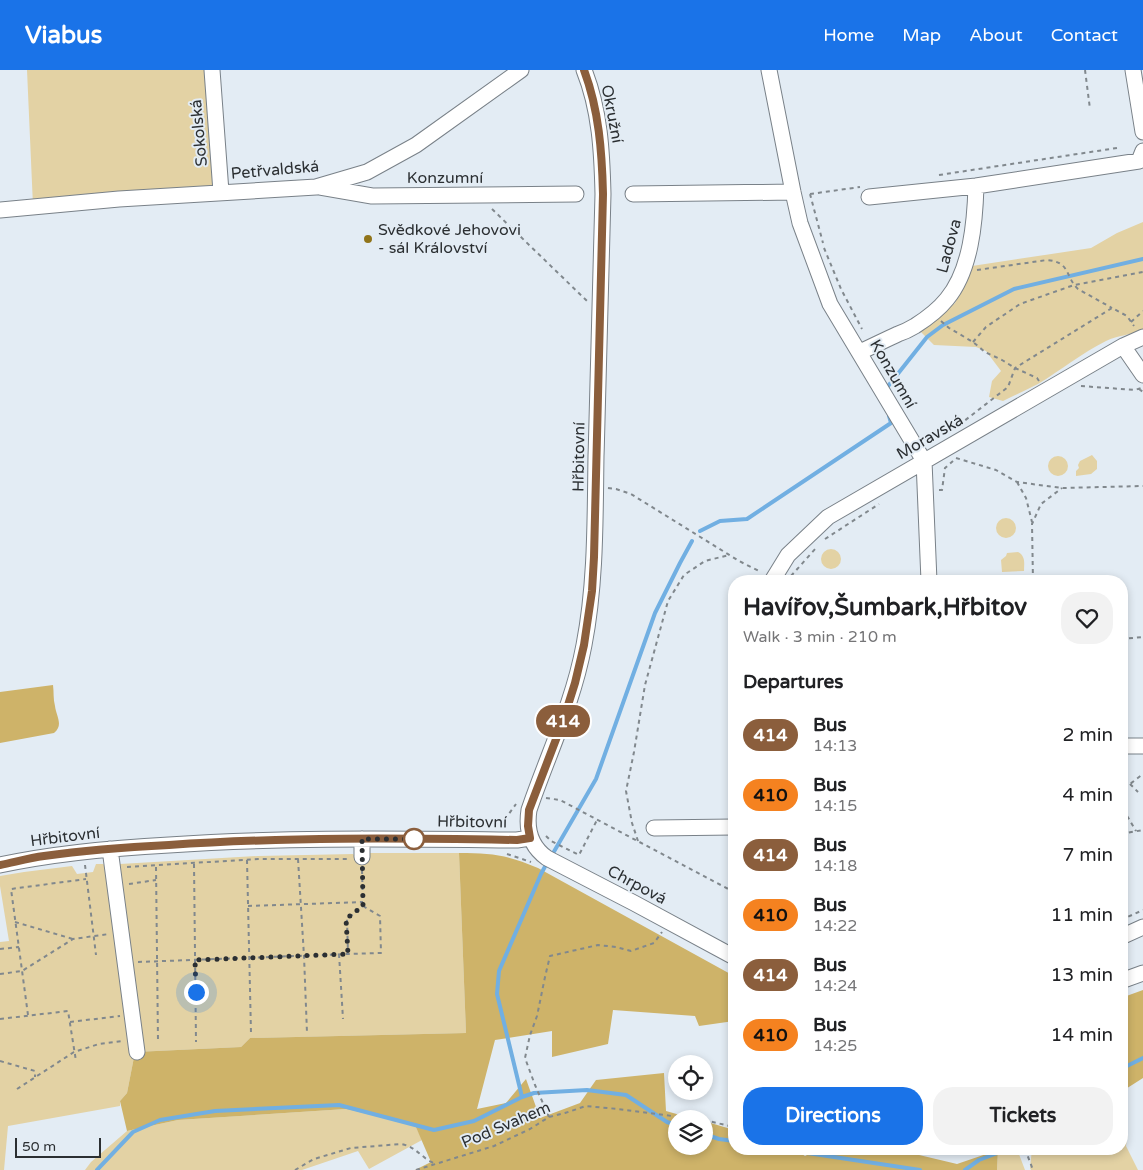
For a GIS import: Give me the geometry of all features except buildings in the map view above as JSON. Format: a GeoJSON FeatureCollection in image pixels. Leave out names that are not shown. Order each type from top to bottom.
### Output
{"type":"FeatureCollection","features":[{"type":"Feature","properties":{"kind":"street","name":"Sokolská"},"geometry":{"type":"LineString","coordinates":[[212,70],[221,192]]}},
{"type":"Feature","properties":{"kind":"street","name":"Petřvaldská"},"geometry":{"type":"LineString","coordinates":[[0,210],[119,199],[316,186],[367,172],[416,145],[521,70]]}},
{"type":"Feature","properties":{"kind":"street","name":"Okružní"},"geometry":{"type":"LineString","coordinates":[[584,70],[600,132],[603,194]]}},
{"type":"Feature","properties":{"kind":"street","name":"Konzumní"},"geometry":{"type":"LineString","coordinates":[[769,70],[800,223],[830,304],[924,461],[929,575]]}},
{"type":"Feature","properties":{"kind":"street"},"geometry":{"type":"LineString","coordinates":[[1133,70],[1143,132]]}},
{"type":"Feature","properties":{"kind":"street"},"geometry":{"type":"LineString","coordinates":[[867,192],[976,186],[1138,161],[1143,151]]}},
{"type":"Feature","properties":{"kind":"street","name":"Konzumní"},"geometry":{"type":"LineString","coordinates":[[316,186],[372,196],[576,194]]}},
{"type":"Feature","properties":{"kind":"street","name":"Ladova"},"geometry":{"type":"LineString","coordinates":[[860,352],[914,327],[932,314],[947,299],[963,270],[970,246],[974,229],[976,186]]}},
{"type":"Feature","properties":{"kind":"street"},"geometry":{"type":"LineString","coordinates":[[633,194],[793,192]]}},
{"type":"Feature","properties":{"kind":"street","name":"Hřbitovní"},"geometry":{"type":"LineString","coordinates":[[0,865],[44,856],[197,843],[362,839],[517,840],[530,838],[528,826],[529,810],[563,721],[575,683],[584,645],[590,600],[594,557],[603,194]]}},
{"type":"Feature","properties":{"kind":"street","name":"Moravská"},"geometry":{"type":"LineString","coordinates":[[780,575],[788,556],[828,517],[1123,346],[1139,332]]}},
{"type":"Feature","properties":{"kind":"street"},"geometry":{"type":"LineString","coordinates":[[1123,346],[1141,382]]}},
{"type":"Feature","properties":{"kind":"street"},"geometry":{"type":"LineString","coordinates":[[1128,746],[1143,746]]}},
{"type":"Feature","properties":{"kind":"street"},"geometry":{"type":"LineString","coordinates":[[654,828],[728,827]]}},
{"type":"Feature","properties":{"kind":"street","name":"Chrpová"},"geometry":{"type":"LineString","coordinates":[[530,838],[535,847],[547,858],[728,954]]}},
{"type":"Feature","properties":{"kind":"street"},"geometry":{"type":"LineString","coordinates":[[362,839],[362,858]]}},
{"type":"Feature","properties":{"kind":"street"},"geometry":{"type":"LineString","coordinates":[[110,849],[136,1046]]}},
{"type":"Feature","properties":{"kind":"street"},"geometry":{"type":"LineString","coordinates":[[1128,934],[1143,927]]}},
{"type":"Feature","properties":{"kind":"street"},"geometry":{"type":"LineString","coordinates":[[1128,978],[1143,973]]}},
{"type":"Feature","properties":{"kind":"path"},"geometry":{"type":"LineString","coordinates":[[1085,70],[1090,109]]}},
{"type":"Feature","properties":{"kind":"path"},"geometry":{"type":"LineString","coordinates":[[932,176],[1117,148],[1119,164]]}},
{"type":"Feature","properties":{"kind":"path"},"geometry":{"type":"LineString","coordinates":[[864,333],[841,289],[823,244],[810,194],[867,192]]}},
{"type":"Feature","properties":{"kind":"path"},"geometry":{"type":"LineString","coordinates":[[478,195],[600,314]]}},
{"type":"Feature","properties":{"kind":"path"},"geometry":{"type":"LineString","coordinates":[[963,270],[970,272],[1048,260],[1058,262],[1068,271],[1074,286],[1127,316],[1139,332]]}},
{"type":"Feature","properties":{"kind":"path"},"geometry":{"type":"LineString","coordinates":[[972,342],[986,327],[1020,304],[1074,286],[1143,272]]}},
{"type":"Feature","properties":{"kind":"path"},"geometry":{"type":"LineString","coordinates":[[955,428],[1008,387],[1015,368],[1112,308]]}},
{"type":"Feature","properties":{"kind":"path"},"geometry":{"type":"LineString","coordinates":[[1131,322],[1143,311]]}},
{"type":"Feature","properties":{"kind":"path"},"geometry":{"type":"LineString","coordinates":[[943,322],[985,352],[1015,368]]}},
{"type":"Feature","properties":{"kind":"path"},"geometry":{"type":"LineString","coordinates":[[1076,386],[1135,390],[1141,382]]}},
{"type":"Feature","properties":{"kind":"path"},"geometry":{"type":"LineString","coordinates":[[1141,382],[1143,388]]}},
{"type":"Feature","properties":{"kind":"path"},"geometry":{"type":"LineString","coordinates":[[1141,382],[1143,392]]}},
{"type":"Feature","properties":{"kind":"path"},"geometry":{"type":"LineString","coordinates":[[925,491],[942,490],[945,468],[956,458],[996,470],[1018,482],[1062,488],[1143,486]]}},
{"type":"Feature","properties":{"kind":"path"},"geometry":{"type":"LineString","coordinates":[[1018,482],[1026,498],[1032,524],[1033,575]]}},
{"type":"Feature","properties":{"kind":"path"},"geometry":{"type":"LineString","coordinates":[[608,488],[631,494],[739,561],[768,575]]}},
{"type":"Feature","properties":{"kind":"path"},"geometry":{"type":"LineString","coordinates":[[1032,524],[1041,504],[1062,488]]}},
{"type":"Feature","properties":{"kind":"path"},"geometry":{"type":"LineString","coordinates":[[822,541],[878,504]]}},
{"type":"Feature","properties":{"kind":"path"},"geometry":{"type":"LineString","coordinates":[[784,575],[816,548]]}},
{"type":"Feature","properties":{"kind":"path"},"geometry":{"type":"LineString","coordinates":[[638,842],[626,791],[645,686],[668,601],[684,575],[705,561],[729,555]]}},
{"type":"Feature","properties":{"kind":"path"},"geometry":{"type":"LineString","coordinates":[[1128,638],[1143,637]]}},
{"type":"Feature","properties":{"kind":"path"},"geometry":{"type":"LineString","coordinates":[[1138,792],[1130,784],[1143,774]]}},
{"type":"Feature","properties":{"kind":"path"},"geometry":{"type":"LineString","coordinates":[[497,828],[521,798]]}},
{"type":"Feature","properties":{"kind":"path"},"geometry":{"type":"LineString","coordinates":[[544,798],[560,800],[728,889]]}},
{"type":"Feature","properties":{"kind":"path"},"geometry":{"type":"LineString","coordinates":[[1128,817],[1136,831]]}},
{"type":"Feature","properties":{"kind":"path"},"geometry":{"type":"LineString","coordinates":[[1128,833],[1143,830]]}},
{"type":"Feature","properties":{"kind":"path"},"geometry":{"type":"LineString","coordinates":[[127,868],[247,860],[362,858],[363,906]]}},
{"type":"Feature","properties":{"kind":"path"},"geometry":{"type":"LineString","coordinates":[[298,859],[307,1033]]}},
{"type":"Feature","properties":{"kind":"path"},"geometry":{"type":"LineString","coordinates":[[247,860],[252,1033]]}},
{"type":"Feature","properties":{"kind":"path"},"geometry":{"type":"LineString","coordinates":[[84,863],[96,955]]}},
{"type":"Feature","properties":{"kind":"path"},"geometry":{"type":"LineString","coordinates":[[194,863],[196,1042]]}},
{"type":"Feature","properties":{"kind":"path"},"geometry":{"type":"LineString","coordinates":[[156,866],[158,1042]]}},
{"type":"Feature","properties":{"kind":"path"},"geometry":{"type":"LineString","coordinates":[[28,1014],[10,889],[86,879]]}},
{"type":"Feature","properties":{"kind":"path"},"geometry":{"type":"LineString","coordinates":[[115,886],[156,880]]}},
{"type":"Feature","properties":{"kind":"path"},"geometry":{"type":"LineString","coordinates":[[248,906],[363,902]]}},
{"type":"Feature","properties":{"kind":"path"},"geometry":{"type":"LineString","coordinates":[[126,962],[381,953],[380,916],[363,906]]}},
{"type":"Feature","properties":{"kind":"path"},"geometry":{"type":"LineString","coordinates":[[348,954],[346,919],[363,906]]}},
{"type":"Feature","properties":{"kind":"path"},"geometry":{"type":"LineString","coordinates":[[1128,917],[1143,910]]}},
{"type":"Feature","properties":{"kind":"path"},"geometry":{"type":"LineString","coordinates":[[15,922],[73,939]]}},
{"type":"Feature","properties":{"kind":"path"},"geometry":{"type":"LineString","coordinates":[[549,1117],[534,1085],[525,1058],[530,1035],[537,1016],[550,956],[598,945],[631,951],[654,943],[669,922]]}},
{"type":"Feature","properties":{"kind":"path"},"geometry":{"type":"LineString","coordinates":[[0,974],[22,971],[73,939],[121,932]]}},
{"type":"Feature","properties":{"kind":"path"},"geometry":{"type":"LineString","coordinates":[[0,949],[18,947]]}},
{"type":"Feature","properties":{"kind":"path"},"geometry":{"type":"LineString","coordinates":[[340,954],[342,1019]]}},
{"type":"Feature","properties":{"kind":"path"},"geometry":{"type":"LineString","coordinates":[[0,1019],[68,1011],[76,1061]]}},
{"type":"Feature","properties":{"kind":"path"},"geometry":{"type":"LineString","coordinates":[[70,1022],[132,1014]]}},
{"type":"Feature","properties":{"kind":"path"},"geometry":{"type":"LineString","coordinates":[[17,1089],[74,1052],[99,1044],[136,1046]]}},
{"type":"Feature","properties":{"kind":"path"},"geometry":{"type":"LineString","coordinates":[[0,1061],[35,1071],[35,1077]]}},
{"type":"Feature","properties":{"kind":"path","name":"Pod Svahem"},"geometry":{"type":"LineString","coordinates":[[416,1170],[494,1146],[530,1129],[549,1117],[586,1106],[668,1115]]}},
{"type":"Feature","properties":{"kind":"path"},"geometry":{"type":"LineString","coordinates":[[713,1122],[728,1126]]}},
{"type":"Feature","properties":{"kind":"path"},"geometry":{"type":"LineString","coordinates":[[295,1170],[314,1160],[351,1148],[401,1144],[408,1145],[436,1164]]}},
{"type":"Feature","properties":{"kind":"path"},"geometry":{"type":"LineString","coordinates":[[1027,1155],[1033,1170]]}},
{"type":"Feature","properties":{"kind":"shaded area"},"geometry":{"type":"Polygon","coordinates":[[[27,70],[212,70],[221,192],[33,206],[27,70]]]}},
{"type":"Feature","properties":{"kind":"shaded area"},"geometry":{"type":"Polygon","coordinates":[[[1143,222],[1143,330],[1106,341],[1038,384],[1003,401],[989,397],[992,381],[1001,371],[986,351],[976,347],[934,345],[919,330],[955,303],[972,266],[1091,248],[1117,233],[1143,222]]]}},
{"type":"Feature","properties":{"kind":"shaded area"},"geometry":{"type":"Polygon","coordinates":[[[1092,455],[1097,461],[1097,469],[1091,474],[1076,476],[1080,461],[1092,455]]]}},
{"type":"Feature","properties":{"kind":"shaded area"},"geometry":{"type":"Polygon","coordinates":[[[1058,456],[1065,459],[1068,466],[1065,473],[1058,476],[1051,473],[1048,466],[1051,459],[1058,456]]]}},
{"type":"Feature","properties":{"kind":"shaded area"},"geometry":{"type":"Polygon","coordinates":[[[1006,518],[1013,521],[1016,528],[1013,535],[1006,538],[999,535],[996,528],[999,521],[1006,518]]]}},
{"type":"Feature","properties":{"kind":"shaded area"},"geometry":{"type":"Polygon","coordinates":[[[831,549],[838,552],[841,559],[838,566],[831,569],[824,566],[821,559],[824,552],[831,549]]]}},
{"type":"Feature","properties":{"kind":"shaded area"},"geometry":{"type":"Polygon","coordinates":[[[1018,552],[1023,558],[1024,571],[1002,572],[1001,560],[1007,553],[1018,552]]]}},
{"type":"Feature","properties":{"kind":"shaded area"},"geometry":{"type":"Polygon","coordinates":[[[53,685],[54,703],[59,720],[57,730],[54,733],[0,743],[0,692],[53,685]]]}},
{"type":"Feature","properties":{"kind":"shaded area"},"geometry":{"type":"Polygon","coordinates":[[[369,853],[459,853],[466,1033],[250,1038],[241,1047],[135,1052],[127,1093],[120,1101],[120,1106],[8,1126],[4,1170],[0,1170],[0,942],[9,941],[0,876],[72,866],[77,874],[93,872],[96,864],[103,864],[109,869],[116,868],[120,864],[258,856],[353,854],[356,857],[369,853]]]}},
{"type":"Feature","properties":{"kind":"shaded area"},"geometry":{"type":"Polygon","coordinates":[[[459,853],[500,856],[518,860],[538,868],[728,973],[728,1022],[699,1026],[695,1016],[613,1010],[608,1044],[552,1057],[552,1031],[495,1040],[477,1109],[506,1103],[526,1079],[540,1118],[580,1103],[596,1080],[664,1073],[666,1111],[668,1112],[668,1155],[713,1155],[713,1124],[728,1128],[728,1155],[919,1155],[957,1164],[983,1155],[998,1155],[997,1170],[415,1170],[431,1162],[415,1125],[346,1109],[178,1120],[127,1131],[120,1101],[127,1093],[135,1052],[241,1047],[250,1038],[466,1033],[459,853]]]}},
{"type":"Feature","properties":{"kind":"shaded area"},"geometry":{"type":"Polygon","coordinates":[[[1143,990],[1143,1078],[1128,1088],[1128,995],[1143,990]]]}},
{"type":"Feature","properties":{"kind":"shaded area"},"geometry":{"type":"Polygon","coordinates":[[[346,1109],[415,1125],[422,1140],[369,1169],[358,1151],[302,1170],[85,1170],[91,1162],[127,1131],[178,1120],[346,1109]]]}},
{"type":"Feature","properties":{"kind":"shaded area"},"geometry":{"type":"Polygon","coordinates":[[[1128,1150],[1138,1170],[1031,1170],[1031,1155],[1128,1155],[1128,1150]]]}},
{"type":"Feature","properties":{"kind":"shaded area"},"geometry":{"type":"Polygon","coordinates":[[[998,1155],[1019,1155],[1025,1170],[997,1170],[998,1155]]]}},
{"type":"Feature","properties":{"kind":"waterway"},"geometry":{"type":"LineString","coordinates":[[885,390],[927,337],[943,325],[1014,289],[1143,259]]}},
{"type":"Feature","properties":{"kind":"waterway"},"geometry":{"type":"LineString","coordinates":[[700,531],[720,521],[747,519],[891,423],[889,416]]}},
{"type":"Feature","properties":{"kind":"waterway"},"geometry":{"type":"LineString","coordinates":[[552,855],[596,779],[655,613],[692,541]]}},
{"type":"Feature","properties":{"kind":"waterway"},"geometry":{"type":"LineString","coordinates":[[522,1097],[497,994],[499,971],[548,861]]}},
{"type":"Feature","properties":{"kind":"waterway"},"geometry":{"type":"LineString","coordinates":[[1128,1066],[1143,1058]]}},
{"type":"Feature","properties":{"kind":"waterway"},"geometry":{"type":"LineString","coordinates":[[97,1170],[133,1132],[160,1120],[215,1111],[339,1105],[434,1130],[474,1121],[534,1093],[587,1090],[626,1095],[668,1122]]}},
{"type":"Feature","properties":{"kind":"waterway"},"geometry":{"type":"LineString","coordinates":[[713,1137],[728,1140]]}},
{"type":"Feature","properties":{"kind":"waterway"},"geometry":{"type":"LineString","coordinates":[[821,1155],[920,1170]]}},
{"type":"Feature","properties":{"kind":"waterway"},"geometry":{"type":"LineString","coordinates":[[965,1170],[979,1160],[992,1155]]}},
{"type":"Feature","properties":{"kind":"bus line","name":"414"},"geometry":{"type":"LineString","coordinates":[[0,865],[67,853],[197,843],[266,840],[522,840],[530,838],[527,821],[529,810],[563,721],[575,683],[584,645],[592,591],[603,194],[600,132],[584,70]]}},
{"type":"Feature","properties":{"kind":"place","name":"Svědkové Jehovovi - sál Království"},"geometry":{"type":"Point","coordinates":[368,239]}},
{"type":"Feature","properties":{"kind":"route"},"geometry":{"type":"LineString","coordinates":[[196,992],[195,960],[348,954],[346,919],[363,906],[362,839],[414,839]]}}]}
